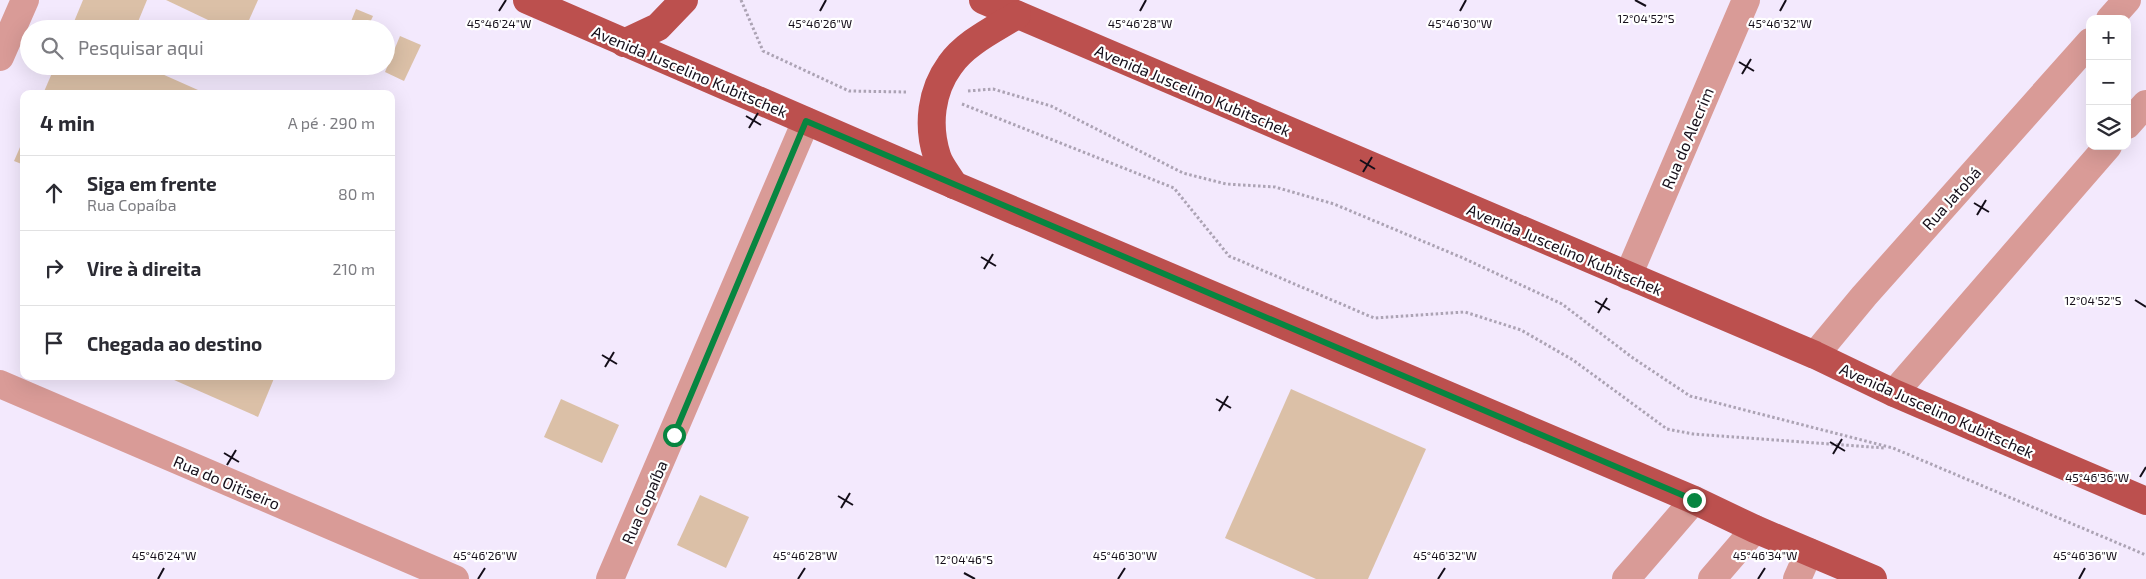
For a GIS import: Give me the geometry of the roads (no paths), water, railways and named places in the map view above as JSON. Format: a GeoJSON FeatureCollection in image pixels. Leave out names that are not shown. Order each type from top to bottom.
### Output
{"type":"FeatureCollection","features":[{"type":"Feature","properties":{"kind":"main road","name":"Avenida Juscelino Kubitschek"},"geometry":{"type":"LineString","coordinates":[[526,0],[954,185],[1694,500],[1755,529],[1873,579]]}},
{"type":"Feature","properties":{"kind":"main road"},"geometry":{"type":"LineString","coordinates":[[624,43],[658,27],[684,0]]}},
{"type":"Feature","properties":{"kind":"main road","name":"Avenida Juscelino Kubitschek"},"geometry":{"type":"LineString","coordinates":[[983,0],[1815,355],[1894,393],[2146,501]]}},
{"type":"Feature","properties":{"kind":"main road"},"geometry":{"type":"LineString","coordinates":[[954,185],[937,157],[931,125],[935,93],[950,64],[974,42],[1017,15]]}},
{"type":"Feature","properties":{"kind":"street"},"geometry":{"type":"LineString","coordinates":[[0,57],[25,0]]}},
{"type":"Feature","properties":{"kind":"street","name":"Rua do Alecrim"},"geometry":{"type":"LineString","coordinates":[[1628,276],[1746,0]]}},
{"type":"Feature","properties":{"kind":"street"},"geometry":{"type":"LineString","coordinates":[[2114,15],[2127,0]]}},
{"type":"Feature","properties":{"kind":"street","name":"Rua Jatobá"},"geometry":{"type":"LineString","coordinates":[[1815,355],[1864,296],[2086,46]]}},
{"type":"Feature","properties":{"kind":"street"},"geometry":{"type":"LineString","coordinates":[[2131,121],[2146,104]]}},
{"type":"Feature","properties":{"kind":"street","name":"Rua Copaíba"},"geometry":{"type":"LineString","coordinates":[[610,579],[674,435],[806,121]]}},
{"type":"Feature","properties":{"kind":"street"},"geometry":{"type":"LineString","coordinates":[[1894,393],[2105,150]]}},
{"type":"Feature","properties":{"kind":"street","name":"Rua do Oitiseiro"},"geometry":{"type":"LineString","coordinates":[[0,384],[455,579]]}},
{"type":"Feature","properties":{"kind":"street"},"geometry":{"type":"LineString","coordinates":[[1626,579],[1694,500]]}},
{"type":"Feature","properties":{"kind":"street"},"geometry":{"type":"LineString","coordinates":[[1712,579],[1755,529]]}},
{"type":"Feature","properties":{"kind":"street"},"geometry":{"type":"LineString","coordinates":[[1797,579],[1809,552]]}}]}
